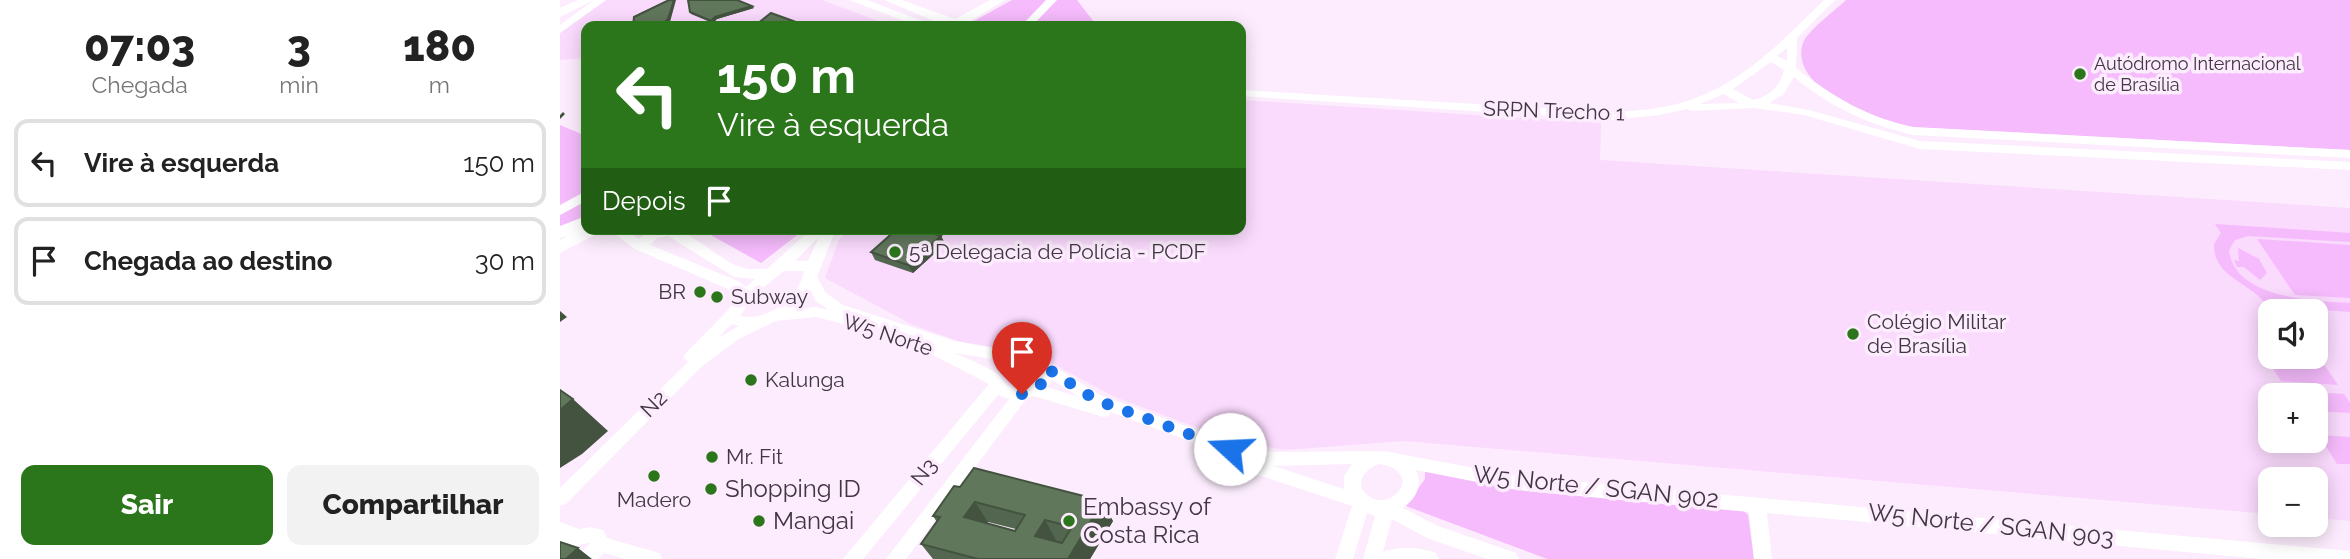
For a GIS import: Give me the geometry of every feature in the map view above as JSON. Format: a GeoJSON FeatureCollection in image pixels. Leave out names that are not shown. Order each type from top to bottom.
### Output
{"type":"FeatureCollection","features":[{"type":"Feature","properties":{"kind":"highway"},"geometry":{"type":"LineString","coordinates":[[560,13],[587,0]]}},
{"type":"Feature","properties":{"kind":"highway"},"geometry":{"type":"LineString","coordinates":[[855,0],[915,21]]}},
{"type":"Feature","properties":{"kind":"highway"},"geometry":{"type":"LineString","coordinates":[[890,0],[944,21]]}},
{"type":"Feature","properties":{"kind":"highway"},"geometry":{"type":"LineString","coordinates":[[961,21],[999,0]]}},
{"type":"Feature","properties":{"kind":"highway"},"geometry":{"type":"LineString","coordinates":[[560,232],[581,224]]}},
{"type":"Feature","properties":{"kind":"highway"},"geometry":{"type":"LineString","coordinates":[[560,247],[581,235]]}},
{"type":"Feature","properties":{"kind":"main road"},"geometry":{"type":"LineString","coordinates":[[560,30],[601,0]]}},
{"type":"Feature","properties":{"kind":"main road"},"geometry":{"type":"LineString","coordinates":[[1031,21],[1052,0]]}},
{"type":"Feature","properties":{"kind":"main road"},"geometry":{"type":"LineString","coordinates":[[1043,21],[1059,0]]}},
{"type":"Feature","properties":{"kind":"main road","name":"SRPN Trecho 1"},"geometry":{"type":"LineString","coordinates":[[1246,93],[1612,116],[1669,109],[1725,89],[1769,57],[1830,0]]}},
{"type":"Feature","properties":{"kind":"main road"},"geometry":{"type":"LineString","coordinates":[[1669,109],[1754,104],[1769,99],[1784,88],[1792,64],[1792,36]]}},
{"type":"Feature","properties":{"kind":"main road"},"geometry":{"type":"LineString","coordinates":[[1769,57],[1792,64],[1804,79],[1835,103],[1863,117],[1913,131],[2197,147],[2228,154],[2350,166]]}},
{"type":"Feature","properties":{"kind":"main road"},"geometry":{"type":"LineString","coordinates":[[1725,89],[1740,100],[1805,112],[1920,145],[2207,156],[2197,147]]}},
{"type":"Feature","properties":{"kind":"main road"},"geometry":{"type":"LineString","coordinates":[[1734,106],[1775,107]]}},
{"type":"Feature","properties":{"kind":"main road"},"geometry":{"type":"LineString","coordinates":[[2179,156],[2350,154]]}},
{"type":"Feature","properties":{"kind":"main road"},"geometry":{"type":"LineString","coordinates":[[560,211],[581,198]]}},
{"type":"Feature","properties":{"kind":"main road"},"geometry":{"type":"LineString","coordinates":[[623,235],[640,246],[733,285],[745,294]]}},
{"type":"Feature","properties":{"kind":"main road"},"geometry":{"type":"LineString","coordinates":[[640,246],[653,235]]}},
{"type":"Feature","properties":{"kind":"main road"},"geometry":{"type":"LineString","coordinates":[[676,235],[739,273],[766,274]]}},
{"type":"Feature","properties":{"kind":"main road"},"geometry":{"type":"LineString","coordinates":[[781,266],[813,235]]}},
{"type":"Feature","properties":{"kind":"main road"},"geometry":{"type":"LineString","coordinates":[[776,316],[805,289],[827,235]]}},
{"type":"Feature","properties":{"kind":"main road"},"geometry":{"type":"LineString","coordinates":[[781,266],[801,264],[811,274]]}},
{"type":"Feature","properties":{"kind":"main road","name":"N2"},"geometry":{"type":"LineString","coordinates":[[560,486],[732,315],[745,294],[766,274],[781,266]]}},
{"type":"Feature","properties":{"kind":"main road","name":"W5 Norte"},"geometry":{"type":"LineString","coordinates":[[811,274],[821,297],[838,309],[895,326],[932,341],[1015,359],[1032,360],[1096,400],[1244,454],[1274,459],[1376,457]]}},
{"type":"Feature","properties":{"kind":"main road","name":"W5 Norte"},"geometry":{"type":"LineString","coordinates":[[776,316],[816,312],[865,325],[948,355],[1004,391],[1029,392]]}},
{"type":"Feature","properties":{"kind":"main road"},"geometry":{"type":"LineString","coordinates":[[732,315],[738,322],[760,323]]}},
{"type":"Feature","properties":{"kind":"main road","name":"N2"},"geometry":{"type":"LineString","coordinates":[[560,499],[696,363],[732,336],[776,316]]}},
{"type":"Feature","properties":{"kind":"main road","name":"N3"},"geometry":{"type":"LineString","coordinates":[[852,559],[995,383],[1002,367],[1015,359]]}},
{"type":"Feature","properties":{"kind":"main road"},"geometry":{"type":"LineString","coordinates":[[895,559],[1029,392],[1048,375],[1048,369]]}},
{"type":"Feature","properties":{"kind":"main road"},"geometry":{"type":"LineString","coordinates":[[1029,392],[1096,408],[1368,507],[1386,508],[1433,532],[1510,559]]}},
{"type":"Feature","properties":{"kind":"main road"},"geometry":{"type":"LineString","coordinates":[[1344,559],[1360,502],[1352,489],[1354,472],[1367,460],[1376,457],[1395,459],[1409,472],[1411,483],[1408,494],[1399,503],[1386,508]]}},
{"type":"Feature","properties":{"kind":"main road","name":"W5 Norte / SGAN 902"},"geometry":{"type":"LineString","coordinates":[[1395,459],[1517,483],[1757,504]]}},
{"type":"Feature","properties":{"kind":"main road"},"geometry":{"type":"LineString","coordinates":[[1757,504],[1763,559]]}},
{"type":"Feature","properties":{"kind":"main road","name":"W5 Norte / SGAN 903"},"geometry":{"type":"LineString","coordinates":[[1757,504],[2350,559]]}},
{"type":"Feature","properties":{"kind":"main road"},"geometry":{"type":"LineString","coordinates":[[1373,559],[1386,508]]}},
{"type":"Feature","properties":{"kind":"main road"},"geometry":{"type":"LineString","coordinates":[[578,549],[653,559]]}},
{"type":"Feature","properties":{"kind":"main road"},"geometry":{"type":"LineString","coordinates":[[1386,559],[1400,555],[1430,559]]}},
{"type":"Feature","properties":{"kind":"shaded area"},"geometry":{"type":"Polygon","coordinates":[[[606,0],[822,0],[878,21],[581,21],[581,58],[560,60],[560,33],[606,0]]]}},
{"type":"Feature","properties":{"kind":"shaded area"},"geometry":{"type":"Polygon","coordinates":[[[1012,0],[1077,0],[1093,21],[974,21],[1012,0]]]}},
{"type":"Feature","properties":{"kind":"shaded area","name":"Autódromo Internacional de Brasília"},"geometry":{"type":"Polygon","coordinates":[[[1846,0],[2350,0],[2350,150],[1909,127],[1894,123],[1857,109],[1821,88],[1809,74],[1802,59],[1806,38],[1846,0]]]}},
{"type":"Feature","properties":{"kind":"shaded area","name":"Colégio Militar de Brasília"},"geometry":{"type":"Polygon","coordinates":[[[1246,100],[1601,123],[1600,160],[2350,208],[2350,521],[2328,519],[2328,467],[2258,467],[2258,513],[1404,441],[1285,450],[1233,441],[1115,397],[1036,355],[958,341],[913,325],[825,278],[843,235],[1246,235],[1246,100]]]}},
{"type":"Feature","properties":{"kind":"shaded area"},"geometry":{"type":"Polygon","coordinates":[[[560,125],[581,134],[581,223],[560,237],[560,125]]]}},
{"type":"Feature","properties":{"kind":"shaded area"},"geometry":{"type":"Polygon","coordinates":[[[2215,224],[2350,233],[2350,242],[2248,236],[2235,240],[2229,250],[2234,266],[2245,279],[2260,288],[2304,299],[2262,299],[2220,265],[2214,244],[2221,233],[2215,224]]]}},
{"type":"Feature","properties":{"kind":"shaded area"},"geometry":{"type":"Polygon","coordinates":[[[711,235],[797,235],[761,263],[711,235]]]}},
{"type":"Feature","properties":{"kind":"shaded area"},"geometry":{"type":"Polygon","coordinates":[[[2257,239],[2350,245],[2350,298],[2295,295],[2257,239]]]}},
{"type":"Feature","properties":{"kind":"shaded area"},"geometry":{"type":"Polygon","coordinates":[[[2238,248],[2259,259],[2267,273],[2260,280],[2244,267],[2237,267],[2234,260],[2239,261],[2238,248]]]}},
{"type":"Feature","properties":{"kind":"shaded area"},"geometry":{"type":"Polygon","coordinates":[[[2328,302],[2350,303],[2350,312],[2328,310],[2328,302]]]}},
{"type":"Feature","properties":{"kind":"shaded area"},"geometry":{"type":"Polygon","coordinates":[[[1031,362],[1042,375],[1030,385],[1010,383],[1003,376],[1003,370],[1010,363],[1031,362]]]}},
{"type":"Feature","properties":{"kind":"shaded area"},"geometry":{"type":"Polygon","coordinates":[[[2273,369],[2327,369],[2338,385],[2328,383],[2281,381],[2273,369]]]}},
{"type":"Feature","properties":{"kind":"shaded area"},"geometry":{"type":"Polygon","coordinates":[[[2328,393],[2344,394],[2350,403],[2350,413],[2328,412],[2328,393]]]}},
{"type":"Feature","properties":{"kind":"shaded area"},"geometry":{"type":"Polygon","coordinates":[[[2328,436],[2350,437],[2350,464],[2337,464],[2328,450],[2328,436]]]}},
{"type":"Feature","properties":{"kind":"shaded area"},"geometry":{"type":"Polygon","coordinates":[[[1425,466],[1744,511],[1748,515],[1754,559],[1547,559],[1406,506],[1425,479],[1425,466]]]}},
{"type":"Feature","properties":{"kind":"building"},"geometry":{"type":"Polygon","coordinates":[[[674,0],[666,21],[634,21],[634,17],[674,0]]]}},
{"type":"Feature","properties":{"kind":"building"},"geometry":{"type":"Polygon","coordinates":[[[688,0],[737,0],[752,6],[715,17],[711,21],[690,12],[688,0]]]}},
{"type":"Feature","properties":{"kind":"building"},"geometry":{"type":"Polygon","coordinates":[[[771,13],[793,21],[761,21],[771,13]]]}},
{"type":"Feature","properties":{"kind":"building"},"geometry":{"type":"Polygon","coordinates":[[[890,235],[941,236],[908,265],[871,252],[890,235]]]}},
{"type":"Feature","properties":{"kind":"building"},"geometry":{"type":"Polygon","coordinates":[[[560,390],[573,399],[560,410],[560,390]]]}},
{"type":"Feature","properties":{"kind":"building"},"geometry":{"type":"Polygon","coordinates":[[[974,468],[1103,501],[1068,559],[978,559],[921,544],[940,517],[933,516],[954,486],[960,487],[974,468]],[[975,502],[964,517],[1015,531],[1025,515],[975,502]],[[1045,520],[1035,536],[1062,543],[1072,527],[1045,520]]]}},
{"type":"Feature","properties":{"kind":"building"},"geometry":{"type":"Polygon","coordinates":[[[560,542],[578,548],[566,559],[560,559],[560,542]]]}},
{"type":"Feature","properties":{"kind":"place","name":"Autódromo Internacional de Brasília"},"geometry":{"type":"Point","coordinates":[2080,74]}},
{"type":"Feature","properties":{"kind":"place","name":"5ª Delegacia de Polícia - PCDF"},"geometry":{"type":"Point","coordinates":[895,252]}},
{"type":"Feature","properties":{"kind":"place","name":"BR"},"geometry":{"type":"Point","coordinates":[700,292]}},
{"type":"Feature","properties":{"kind":"place","name":"Subway"},"geometry":{"type":"Point","coordinates":[717,297]}},
{"type":"Feature","properties":{"kind":"place","name":"Colégio Militar de Brasília"},"geometry":{"type":"Point","coordinates":[1853,334]}},
{"type":"Feature","properties":{"kind":"place","name":"Kalunga"},"geometry":{"type":"Point","coordinates":[751,380]}},
{"type":"Feature","properties":{"kind":"place","name":"Mr. Fit"},"geometry":{"type":"Point","coordinates":[712,457]}},
{"type":"Feature","properties":{"kind":"place","name":"Madero"},"geometry":{"type":"Point","coordinates":[654,476]}},
{"type":"Feature","properties":{"kind":"place","name":"Shopping ID"},"geometry":{"type":"Point","coordinates":[711,489]}},
{"type":"Feature","properties":{"kind":"place","name":"Mangai"},"geometry":{"type":"Point","coordinates":[759,521]}},
{"type":"Feature","properties":{"kind":"place","name":"Embassy of Costa Rica"},"geometry":{"type":"Point","coordinates":[1069,521]}},
{"type":"Feature","properties":{"kind":"route"},"geometry":{"type":"LineString","coordinates":[[1022,394],[1036,390],[1048,375],[1048,369],[1096,400],[1230,449]]}}]}
